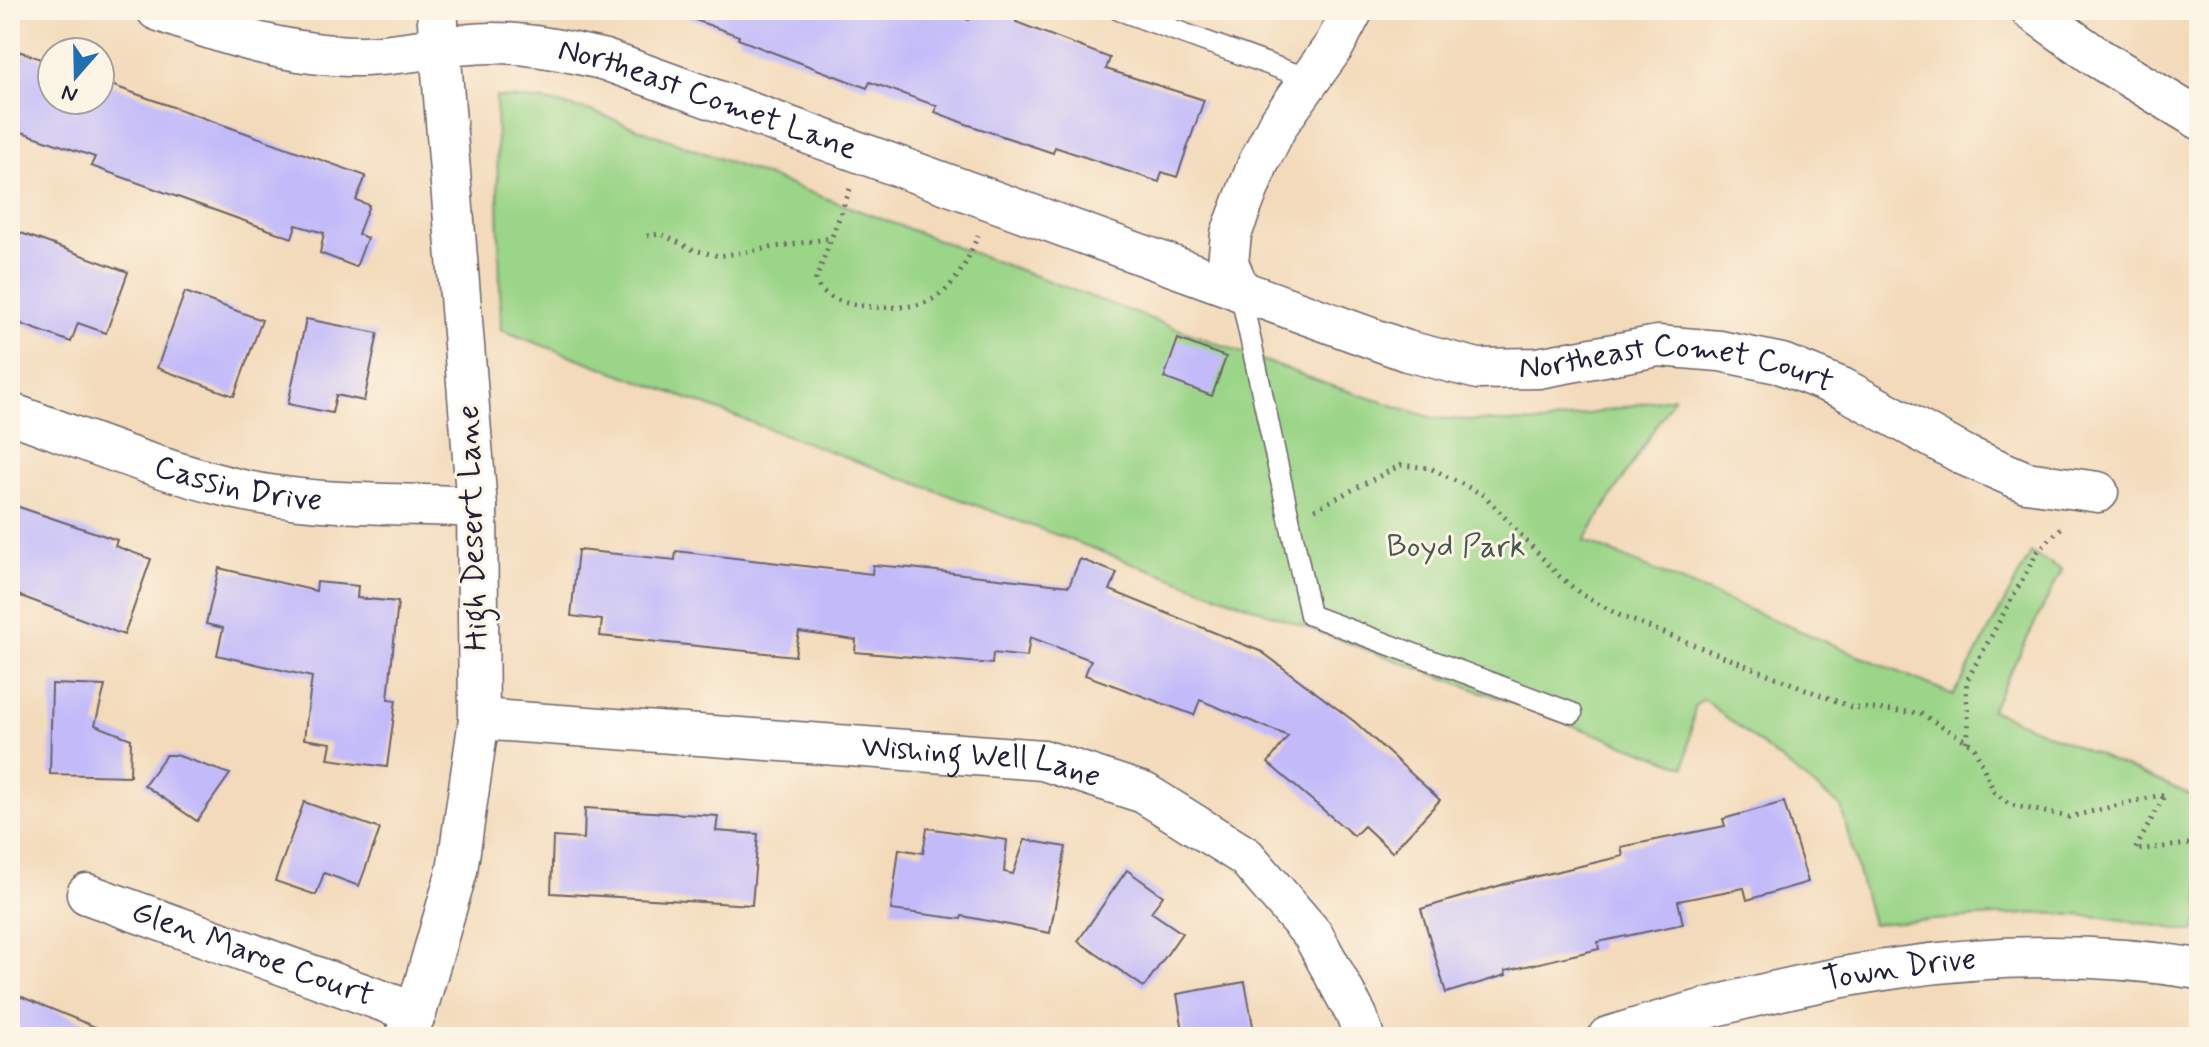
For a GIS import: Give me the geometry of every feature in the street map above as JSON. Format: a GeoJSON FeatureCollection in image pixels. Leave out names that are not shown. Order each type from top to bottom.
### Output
{"type":"FeatureCollection","features":[{"type":"Feature","properties":{"kind":"street","name":"Northeast Comet Lane"},"geometry":{"type":"LineString","coordinates":[[157,10],[210,30],[295,51],[364,56],[438,29],[489,43],[536,44],[605,60],[1240,291]]}},
{"type":"Feature","properties":{"kind":"street"},"geometry":{"type":"LineString","coordinates":[[1240,291],[1228,263],[1231,234],[1278,124],[1334,46],[1353,10]]}},
{"type":"Feature","properties":{"kind":"street"},"geometry":{"type":"LineString","coordinates":[[2031,10],[2098,58],[2199,119]]}},
{"type":"Feature","properties":{"kind":"street","name":"High Desert Lane"},"geometry":{"type":"LineString","coordinates":[[411,1025],[457,871],[479,719],[477,507],[438,29]]}},
{"type":"Feature","properties":{"kind":"street","name":"Northeast Comet Court"},"geometry":{"type":"LineString","coordinates":[[1240,291],[1407,351],[1478,369],[1538,368],[1658,346],[1720,351],[1782,364],[1842,388],[1966,456],[2026,482],[2098,492]]}},
{"type":"Feature","properties":{"kind":"street","name":"Cassin Drive"},"geometry":{"type":"LineString","coordinates":[[10,413],[129,456],[239,489],[341,501],[477,507]]}},
{"type":"Feature","properties":{"kind":"street","name":"Wishing Well Lane"},"geometry":{"type":"LineString","coordinates":[[479,719],[1043,760],[1144,793],[1246,857],[1313,935],[1357,1016],[1364,1037]]}},
{"type":"Feature","properties":{"kind":"street","name":"Glen Maroe Court"},"geometry":{"type":"LineString","coordinates":[[87,894],[411,1025]]}},
{"type":"Feature","properties":{"kind":"street","name":"Town Drive"},"geometry":{"type":"LineString","coordinates":[[1608,1037],[1713,1005],[1822,978],[1933,963],[2044,955],[2199,969]]}},
{"type":"Feature","properties":{"kind":"lane"},"geometry":{"type":"LineString","coordinates":[[1119,10],[1309,79]]}},
{"type":"Feature","properties":{"kind":"lane"},"geometry":{"type":"LineString","coordinates":[[1240,291],[1310,615],[1572,713]]}},
{"type":"Feature","properties":{"kind":"path"},"geometry":{"type":"LineString","coordinates":[[863,154],[816,279],[824,295],[867,306],[904,307],[926,302],[947,288],[962,271],[991,201]]}},
{"type":"Feature","properties":{"kind":"path"},"geometry":{"type":"LineString","coordinates":[[647,236],[661,234],[694,250],[719,256],[832,238]]}},
{"type":"Feature","properties":{"kind":"path"},"geometry":{"type":"LineString","coordinates":[[1288,519],[1319,507],[1375,475],[1401,465],[1430,468],[1484,495],[1558,575],[1582,595],[1621,616],[1851,707],[1920,713],[1974,746],[1994,792],[2011,805],[2069,817],[2165,794],[2135,850],[2199,843]]}},
{"type":"Feature","properties":{"kind":"path"},"geometry":{"type":"LineString","coordinates":[[1966,742],[1970,726],[1965,695],[1967,680],[2038,551],[2098,492]]}},
{"type":"Feature","properties":{"kind":"green space","name":"Boyd Park"},"geometry":{"type":"Polygon","coordinates":[[[496,97],[545,101],[591,111],[1329,385],[1433,418],[1544,423],[1674,397],[1584,541],[1954,695],[2031,553],[2062,570],[1991,710],[2199,798],[2199,920],[2194,932],[2105,917],[2042,913],[1872,924],[1841,807],[1703,699],[1695,706],[1685,767],[501,330],[496,97]]]}},
{"type":"Feature","properties":{"kind":"building"},"geometry":{"type":"Polygon","coordinates":[[[680,10],[941,10],[969,20],[973,10],[997,10],[1018,18],[1016,22],[1110,58],[1106,69],[1204,100],[1177,177],[1162,172],[1159,182],[1055,147],[1053,153],[966,124],[935,112],[937,106],[870,82],[867,88],[738,39],[739,36],[679,14],[680,10]]]}},
{"type":"Feature","properties":{"kind":"building"},"geometry":{"type":"Polygon","coordinates":[[[10,48],[36,57],[36,116],[116,116],[116,87],[366,176],[356,200],[369,205],[358,234],[367,238],[356,267],[320,253],[324,233],[296,225],[292,238],[91,166],[95,157],[10,128],[10,48]]]}},
{"type":"Feature","properties":{"kind":"building"},"geometry":{"type":"Polygon","coordinates":[[[10,229],[128,272],[106,333],[78,323],[71,342],[10,320],[10,229]]]}},
{"type":"Feature","properties":{"kind":"building"},"geometry":{"type":"Polygon","coordinates":[[[185,292],[262,320],[234,396],[157,368],[185,292]]]}},
{"type":"Feature","properties":{"kind":"building"},"geometry":{"type":"Polygon","coordinates":[[[306,319],[378,333],[364,401],[336,395],[332,413],[288,404],[306,319]]]}},
{"type":"Feature","properties":{"kind":"building"},"geometry":{"type":"Polygon","coordinates":[[[1178,339],[1226,357],[1212,396],[1164,378],[1178,339]]]}},
{"type":"Feature","properties":{"kind":"building"},"geometry":{"type":"Polygon","coordinates":[[[10,504],[117,540],[115,546],[151,559],[124,635],[10,592],[10,504]]]}},
{"type":"Feature","properties":{"kind":"building"},"geometry":{"type":"Polygon","coordinates":[[[578,550],[675,560],[676,551],[872,574],[873,565],[1069,586],[1080,559],[1117,573],[1110,590],[1262,652],[1355,722],[1440,800],[1392,852],[1364,826],[1354,836],[1268,763],[1288,736],[1200,700],[1194,715],[1085,675],[1091,660],[1030,637],[1027,657],[993,653],[992,664],[855,652],[856,640],[799,632],[795,656],[600,636],[602,620],[571,616],[578,550]]]}},
{"type":"Feature","properties":{"kind":"building"},"geometry":{"type":"Polygon","coordinates":[[[219,568],[316,591],[317,582],[358,586],[357,598],[398,602],[388,699],[396,700],[387,767],[328,759],[331,743],[304,739],[312,677],[217,655],[223,628],[206,624],[219,568]]]}},
{"type":"Feature","properties":{"kind":"building"},"geometry":{"type":"Polygon","coordinates":[[[52,684],[105,686],[95,725],[131,739],[130,776],[50,774],[52,684]]]}},
{"type":"Feature","properties":{"kind":"building"},"geometry":{"type":"Polygon","coordinates":[[[166,755],[176,755],[230,774],[197,821],[144,785],[166,755]]]}},
{"type":"Feature","properties":{"kind":"building"},"geometry":{"type":"Polygon","coordinates":[[[304,802],[380,829],[359,886],[324,873],[316,895],[275,881],[304,802]]]}},
{"type":"Feature","properties":{"kind":"building"},"geometry":{"type":"Polygon","coordinates":[[[1784,802],[1808,882],[1747,900],[1744,888],[1678,901],[1683,924],[1598,942],[1599,949],[1505,971],[1506,975],[1446,993],[1421,909],[1508,883],[1623,856],[1621,847],[1725,826],[1723,819],[1784,802]]]}},
{"type":"Feature","properties":{"kind":"building"},"geometry":{"type":"Polygon","coordinates":[[[585,808],[718,816],[716,831],[758,834],[752,905],[551,893],[553,837],[584,839],[585,808]]]}},
{"type":"Feature","properties":{"kind":"building"},"geometry":{"type":"Polygon","coordinates":[[[927,828],[1007,840],[1004,872],[1013,874],[1025,840],[1066,847],[1050,933],[962,916],[961,919],[891,910],[899,849],[923,853],[927,828]]]}},
{"type":"Feature","properties":{"kind":"building"},"geometry":{"type":"Polygon","coordinates":[[[1127,870],[1163,896],[1151,912],[1182,933],[1144,987],[1078,941],[1127,870]]]}},
{"type":"Feature","properties":{"kind":"building"},"geometry":{"type":"Polygon","coordinates":[[[1245,982],[1255,1037],[1184,1037],[1177,994],[1245,982]]]}},
{"type":"Feature","properties":{"kind":"building"},"geometry":{"type":"Polygon","coordinates":[[[10,992],[117,1036],[117,1037],[10,1037],[10,992]]]}}]}
